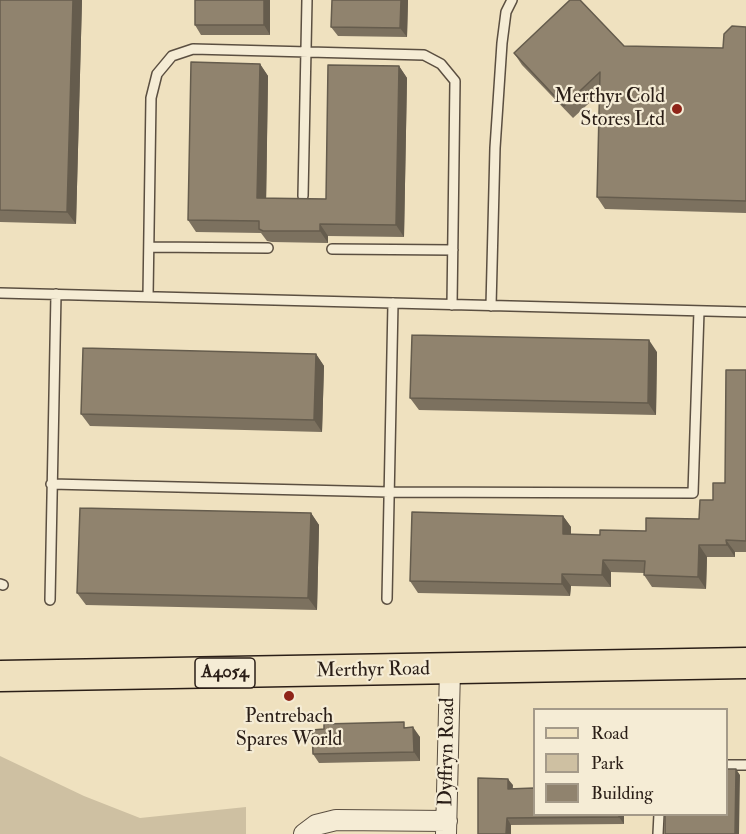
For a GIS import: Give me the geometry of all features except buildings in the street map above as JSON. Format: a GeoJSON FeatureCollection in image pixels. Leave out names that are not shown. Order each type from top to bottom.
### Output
{"type":"FeatureCollection","features":[{"type":"Feature","properties":{"kind":"main road","name":"Merthyr Road"},"geometry":{"type":"LineString","coordinates":[[0,676],[450,670],[746,663]]}},
{"type":"Feature","properties":{"kind":"street","name":"Dyffryn Road"},"geometry":{"type":"LineString","coordinates":[[446,827],[450,670]]}},
{"type":"Feature","properties":{"kind":"street"},"geometry":{"type":"LineString","coordinates":[[304,834],[316,825],[336,820],[446,827]]}},
{"type":"Feature","properties":{"kind":"lane"},"geometry":{"type":"LineString","coordinates":[[303,196],[307,0]]}},
{"type":"Feature","properties":{"kind":"lane"},"geometry":{"type":"LineString","coordinates":[[491,306],[498,90],[506,12],[512,0]]}},
{"type":"Feature","properties":{"kind":"lane"},"geometry":{"type":"LineString","coordinates":[[148,296],[151,98],[157,75],[172,56],[193,50],[424,55],[441,64],[455,81],[452,305]]}},
{"type":"Feature","properties":{"kind":"lane"},"geometry":{"type":"LineString","coordinates":[[149,247],[268,248]]}},
{"type":"Feature","properties":{"kind":"lane"},"geometry":{"type":"LineString","coordinates":[[333,249],[453,250]]}},
{"type":"Feature","properties":{"kind":"lane"},"geometry":{"type":"LineString","coordinates":[[0,293],[746,312]]}},
{"type":"Feature","properties":{"kind":"lane"},"geometry":{"type":"LineString","coordinates":[[50,600],[57,294]]}},
{"type":"Feature","properties":{"kind":"lane"},"geometry":{"type":"LineString","coordinates":[[387,599],[393,303]]}},
{"type":"Feature","properties":{"kind":"lane"},"geometry":{"type":"LineString","coordinates":[[51,484],[389,492],[693,493],[699,311]]}},
{"type":"Feature","properties":{"kind":"lane"},"geometry":{"type":"LineString","coordinates":[[728,765],[746,765]]}},
{"type":"Feature","properties":{"kind":"lane"},"geometry":{"type":"LineString","coordinates":[[658,834],[659,816]]}},
{"type":"Feature","properties":{"kind":"green space"},"geometry":{"type":"Polygon","coordinates":[[[0,756],[84,796],[140,818],[246,807],[246,834],[0,834],[0,756]]]}},
{"type":"Feature","properties":{"kind":"place","name":"Merthyr Cold Stores Ltd"},"geometry":{"type":"Point","coordinates":[677,109]}},
{"type":"Feature","properties":{"kind":"place","name":"Pentrebach Spares World"},"geometry":{"type":"Point","coordinates":[289,696]}}]}
